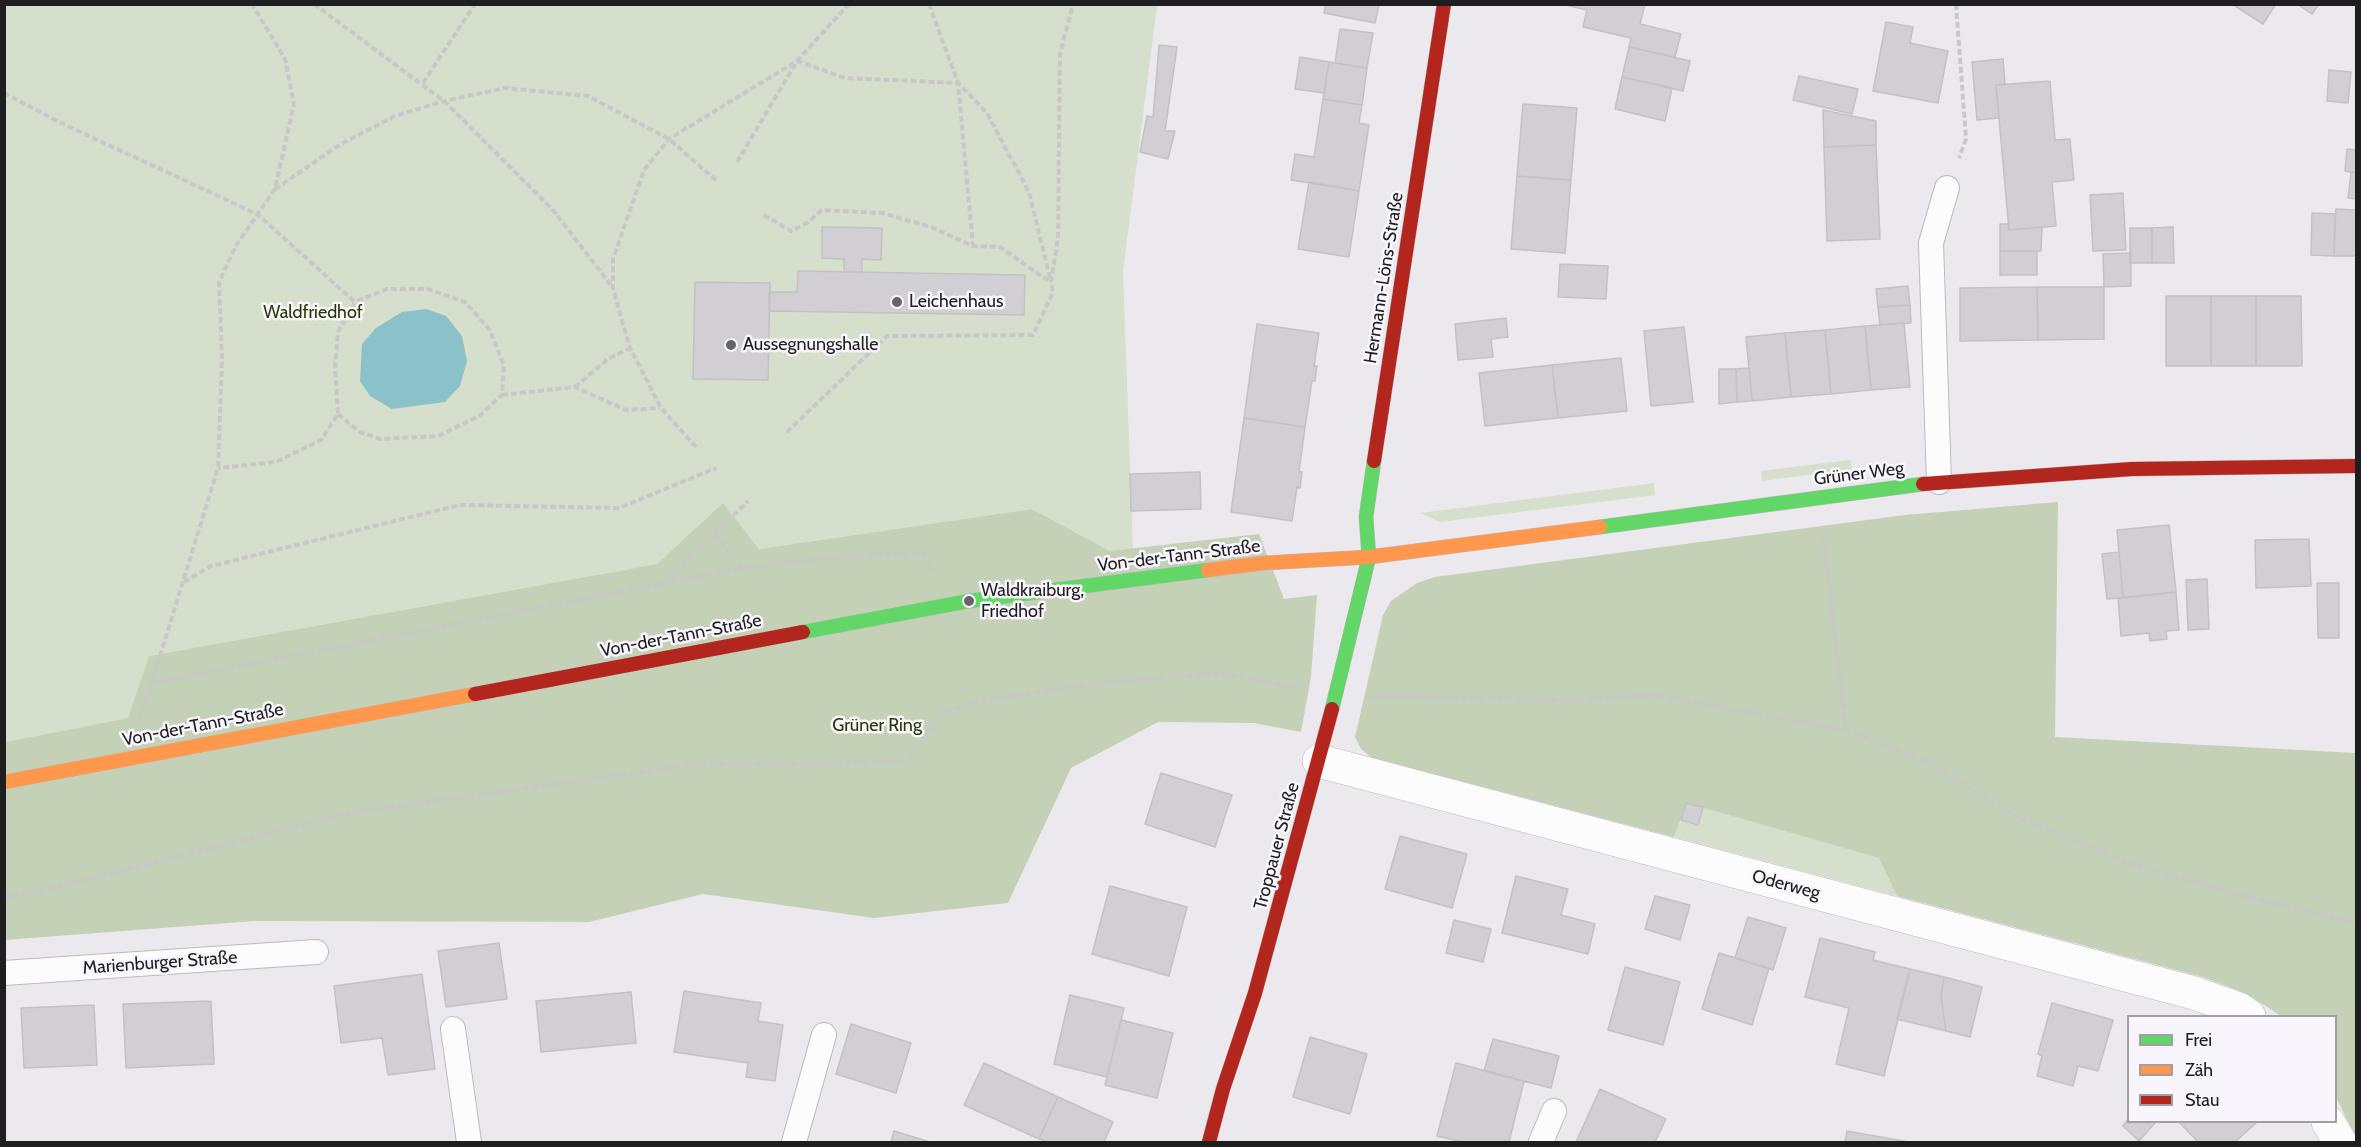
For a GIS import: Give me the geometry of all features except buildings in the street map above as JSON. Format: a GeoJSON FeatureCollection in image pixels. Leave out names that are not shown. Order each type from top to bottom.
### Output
{"type":"FeatureCollection","features":[{"type":"Feature","properties":{"kind":"street","name":"Hermann-Löns-Straße"},"geometry":{"type":"LineString","coordinates":[[1369,557],[1366,517],[1444,4]]}},
{"type":"Feature","properties":{"kind":"street","name":"Grüner Weg"},"geometry":{"type":"LineString","coordinates":[[1369,557],[1939,482],[2132,469],[2356,466]]}},
{"type":"Feature","properties":{"kind":"street","name":"Troppauer Straße"},"geometry":{"type":"LineString","coordinates":[[1209,1143],[1223,1089],[1255,993],[1319,761],[1369,557]]}},
{"type":"Feature","properties":{"kind":"street","name":"Von-der-Tann-Straße"},"geometry":{"type":"LineString","coordinates":[[4,782],[969,601],[1264,563],[1369,557]]}},
{"type":"Feature","properties":{"kind":"street","name":"Oderweg"},"geometry":{"type":"LineString","coordinates":[[1319,761],[2194,993],[2239,1009],[2246,1015]]}},
{"type":"Feature","properties":{"kind":"street"},"geometry":{"type":"LineString","coordinates":[[2329,1123],[2340,1143]]}},
{"type":"Feature","properties":{"kind":"lane"},"geometry":{"type":"LineString","coordinates":[[1939,482],[1931,243],[1947,188]]}},
{"type":"Feature","properties":{"kind":"lane","name":"Marienburger Straße"},"geometry":{"type":"LineString","coordinates":[[4,973],[316,952]]}},
{"type":"Feature","properties":{"kind":"lane"},"geometry":{"type":"LineString","coordinates":[[453,1029],[469,1143]]}},
{"type":"Feature","properties":{"kind":"lane"},"geometry":{"type":"LineString","coordinates":[[794,1143],[824,1035]]}},
{"type":"Feature","properties":{"kind":"lane"},"geometry":{"type":"LineString","coordinates":[[1541,1143],[1554,1112]]}},
{"type":"Feature","properties":{"kind":"path"},"geometry":{"type":"LineString","coordinates":[[252,4],[285,59],[294,104],[275,189]]}},
{"type":"Feature","properties":{"kind":"path"},"geometry":{"type":"LineString","coordinates":[[314,4],[444,100],[553,210],[613,289]]}},
{"type":"Feature","properties":{"kind":"path"},"geometry":{"type":"LineString","coordinates":[[423,83],[475,4]]}},
{"type":"Feature","properties":{"kind":"path"},"geometry":{"type":"LineString","coordinates":[[737,162],[797,61],[849,4]]}},
{"type":"Feature","properties":{"kind":"path"},"geometry":{"type":"LineString","coordinates":[[929,4],[958,83],[973,246]]}},
{"type":"Feature","properties":{"kind":"path"},"geometry":{"type":"LineString","coordinates":[[1051,282],[1058,238],[1060,54],[1073,4]]}},
{"type":"Feature","properties":{"kind":"path"},"geometry":{"type":"LineString","coordinates":[[1947,188],[1966,139],[1956,4]]}},
{"type":"Feature","properties":{"kind":"path"},"geometry":{"type":"LineString","coordinates":[[788,432],[887,336],[1033,335],[1053,292],[1029,192],[987,113],[958,83],[845,78],[797,61]]}},
{"type":"Feature","properties":{"kind":"path"},"geometry":{"type":"LineString","coordinates":[[696,447],[661,408],[630,348],[613,289],[613,259],[644,170],[669,139],[797,61]]}},
{"type":"Feature","properties":{"kind":"path"},"geometry":{"type":"LineString","coordinates":[[136,726],[152,683],[218,468],[222,360],[219,282],[237,244],[275,189],[340,144],[395,116],[444,100],[505,88],[588,96],[669,139],[717,181]]}},
{"type":"Feature","properties":{"kind":"path"},"geometry":{"type":"LineString","coordinates":[[4,93],[61,123],[257,214],[356,302]]}},
{"type":"Feature","properties":{"kind":"path"},"geometry":{"type":"LineString","coordinates":[[764,215],[791,231],[807,223],[822,210],[882,213],[931,227],[973,246],[1000,247],[1051,282]]}},
{"type":"Feature","properties":{"kind":"path"},"geometry":{"type":"LineString","coordinates":[[218,468],[276,462],[321,440],[338,414],[335,366],[339,332],[356,302],[387,289],[428,289],[465,302],[489,329],[504,365],[502,395]]}},
{"type":"Feature","properties":{"kind":"path"},"geometry":{"type":"LineString","coordinates":[[575,387],[608,359],[630,348]]}},
{"type":"Feature","properties":{"kind":"path"},"geometry":{"type":"LineString","coordinates":[[338,414],[360,432],[380,440],[438,436],[478,416],[502,395],[575,387],[626,410],[661,408]]}},
{"type":"Feature","properties":{"kind":"path"},"geometry":{"type":"LineString","coordinates":[[184,582],[211,566],[460,505],[619,508],[716,468]]}},
{"type":"Feature","properties":{"kind":"path"},"geometry":{"type":"LineString","coordinates":[[1825,496],[1823,534],[1846,729]]}},
{"type":"Feature","properties":{"kind":"path"},"geometry":{"type":"LineString","coordinates":[[660,586],[748,501]]}},
{"type":"Feature","properties":{"kind":"path"},"geometry":{"type":"LineString","coordinates":[[715,535],[743,568]]}},
{"type":"Feature","properties":{"kind":"path"},"geometry":{"type":"LineString","coordinates":[[152,683],[660,586],[743,568],[858,555],[924,554],[935,573]]}},
{"type":"Feature","properties":{"kind":"path"},"geometry":{"type":"LineString","coordinates":[[4,898],[86,880],[348,813],[705,763],[808,764],[907,761],[942,714],[983,700],[1102,683],[1218,673],[1335,695],[1527,700],[1656,695],[1846,729],[1925,760],[2018,817],[2125,862],[2235,894],[2356,923]]}},
{"type":"Feature","properties":{"kind":"green space","name":"Waldfriedhof"},"geometry":{"type":"Polygon","coordinates":[[[5,5],[1157,5],[1123,272],[1133,550],[1110,551],[1032,509],[759,549],[723,504],[657,564],[149,656],[128,718],[5,742],[5,5]]]}},
{"type":"Feature","properties":{"kind":"green space"},"geometry":{"type":"Polygon","coordinates":[[[1850,460],[1852,469],[1762,481],[1761,471],[1850,460]]]}},
{"type":"Feature","properties":{"kind":"green space"},"geometry":{"type":"Polygon","coordinates":[[[1654,483],[1655,495],[1440,522],[1420,513],[1654,483]]]}},
{"type":"Feature","properties":{"kind":"green space"},"geometry":{"type":"Polygon","coordinates":[[[2058,502],[2055,737],[2356,753],[2356,1138],[2337,1099],[2337,1015],[2279,1015],[2247,994],[2203,977],[1897,896],[1879,858],[1687,803],[1674,837],[1372,758],[1361,749],[1355,737],[1383,615],[1391,601],[1417,583],[1435,577],[1905,515],[2058,502]]]}},
{"type":"Feature","properties":{"kind":"green space","name":"Grüner Ring"},"geometry":{"type":"Polygon","coordinates":[[[723,503],[759,549],[1032,509],[1110,551],[1259,534],[1284,599],[1317,595],[1311,677],[1301,732],[1254,723],[1158,722],[1071,768],[1008,903],[874,918],[703,894],[589,922],[254,921],[5,940],[5,742],[128,718],[149,656],[657,564],[723,503]]]}},
{"type":"Feature","properties":{"kind":"green space"},"geometry":{"type":"Polygon","coordinates":[[[1703,807],[1880,858],[1897,896],[1674,837],[1681,820],[1698,825],[1703,807]]]}},
{"type":"Feature","properties":{"kind":"water"},"geometry":{"type":"Polygon","coordinates":[[[426,309],[446,316],[462,336],[467,361],[460,386],[445,402],[392,409],[370,396],[360,381],[362,344],[376,328],[402,312],[426,309]]]}},
{"type":"Feature","properties":{"kind":"traffic: fast"},"geometry":{"type":"LineString","coordinates":[[1332,709],[1369,557],[1366,517],[1374,461]]}},
{"type":"Feature","properties":{"kind":"traffic: fast"},"geometry":{"type":"LineString","coordinates":[[1600,527],[1923,484]]}},
{"type":"Feature","properties":{"kind":"traffic: fast"},"geometry":{"type":"LineString","coordinates":[[803,632],[969,601],[1208,570]]}},
{"type":"Feature","properties":{"kind":"traffic: slow"},"geometry":{"type":"LineString","coordinates":[[1208,570],[1264,563],[1369,557],[1600,527]]}},
{"type":"Feature","properties":{"kind":"traffic: slow"},"geometry":{"type":"LineString","coordinates":[[4,782],[475,694]]}},
{"type":"Feature","properties":{"kind":"traffic: jam"},"geometry":{"type":"LineString","coordinates":[[1374,461],[1444,4]]}},
{"type":"Feature","properties":{"kind":"traffic: jam"},"geometry":{"type":"LineString","coordinates":[[1923,484],[2132,469],[2356,466]]}},
{"type":"Feature","properties":{"kind":"traffic: jam"},"geometry":{"type":"LineString","coordinates":[[475,694],[803,632]]}},
{"type":"Feature","properties":{"kind":"traffic: jam"},"geometry":{"type":"LineString","coordinates":[[1209,1142],[1223,1089],[1255,993],[1332,709]]}},
{"type":"Feature","properties":{"kind":"place","name":"Leichenhaus"},"geometry":{"type":"Point","coordinates":[897,302]}},
{"type":"Feature","properties":{"kind":"place","name":"Aussegnungshalle"},"geometry":{"type":"Point","coordinates":[731,345]}},
{"type":"Feature","properties":{"kind":"place","name":"Waldkraiburg, Friedhof"},"geometry":{"type":"Point","coordinates":[969,601]}}]}
